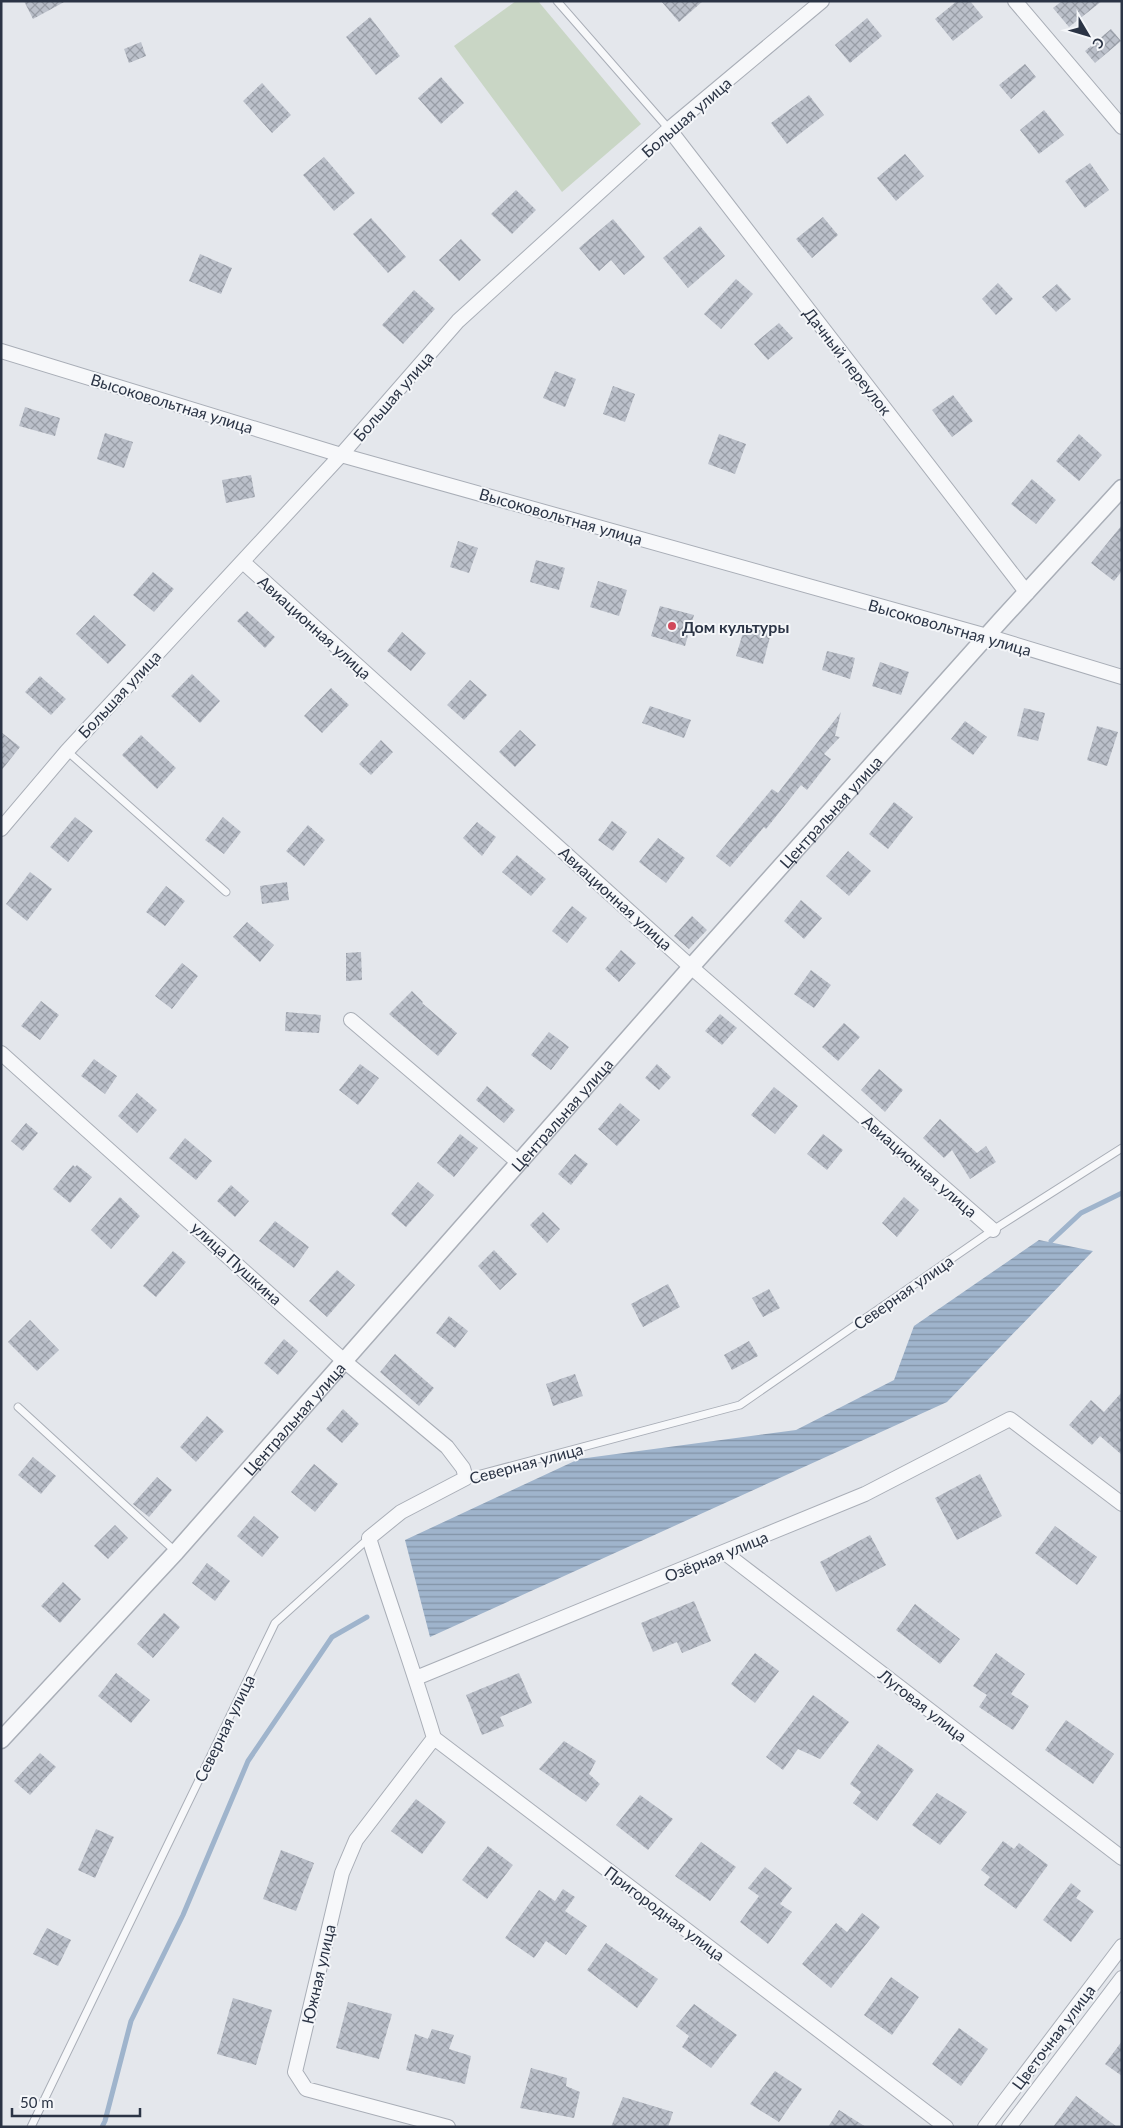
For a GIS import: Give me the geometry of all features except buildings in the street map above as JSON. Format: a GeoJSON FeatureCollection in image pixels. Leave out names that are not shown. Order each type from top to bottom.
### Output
{"type":"FeatureCollection","features":[{"type":"Feature","properties":{"kind":"street","name":"Большая улица"},"geometry":{"type":"LineString","coordinates":[[1,829],[67,751],[341,455],[458,321],[669,129],[822,1]]}},
{"type":"Feature","properties":{"kind":"street"},"geometry":{"type":"LineString","coordinates":[[1015,1],[1122,128]]}},
{"type":"Feature","properties":{"kind":"street","name":"Дачный переулок"},"geometry":{"type":"LineString","coordinates":[[669,129],[1027,593]]}},
{"type":"Feature","properties":{"kind":"street","name":"Высоковольтная улица"},"geometry":{"type":"LineString","coordinates":[[1,351],[341,455],[986,636],[1122,677]]}},
{"type":"Feature","properties":{"kind":"street","name":"Центральная улица"},"geometry":{"type":"LineString","coordinates":[[1,1740],[176,1552],[691,967],[986,636],[1122,488]]}},
{"type":"Feature","properties":{"kind":"street","name":"Авиационная улица"},"geometry":{"type":"LineString","coordinates":[[243,562],[691,967],[993,1230]]}},
{"type":"Feature","properties":{"kind":"street"},"geometry":{"type":"LineString","coordinates":[[351,1020],[519,1163]]}},
{"type":"Feature","properties":{"kind":"street","name":"улица Пушкина"},"geometry":{"type":"LineString","coordinates":[[1,1053],[344,1360],[447,1447],[463,1468],[466,1478]]}},
{"type":"Feature","properties":{"kind":"street","name":"Озёрная улица"},"geometry":{"type":"LineString","coordinates":[[416,1678],[725,1553],[865,1494],[1010,1419],[1122,1504]]}},
{"type":"Feature","properties":{"kind":"street","name":"Северная улица"},"geometry":{"type":"LineString","coordinates":[[369,1538],[401,1512],[466,1478]]}},
{"type":"Feature","properties":{"kind":"street"},"geometry":{"type":"LineString","coordinates":[[369,1538],[434,1738]]}},
{"type":"Feature","properties":{"kind":"street","name":"Луговая улица"},"geometry":{"type":"LineString","coordinates":[[725,1553],[1122,1858]]}},
{"type":"Feature","properties":{"kind":"street","name":"Южная улица"},"geometry":{"type":"LineString","coordinates":[[434,1738],[356,1840],[345,1865],[295,2072],[306,2089],[448,2127]]}},
{"type":"Feature","properties":{"kind":"street","name":"Пригородная улица"},"geometry":{"type":"LineString","coordinates":[[434,1738],[946,2127]]}},
{"type":"Feature","properties":{"kind":"street","name":"Цветочная улица"},"geometry":{"type":"LineString","coordinates":[[984,2127],[1122,1946]]}},
{"type":"Feature","properties":{"kind":"street"},"geometry":{"type":"LineString","coordinates":[[1009,2127],[1122,1978]]}},
{"type":"Feature","properties":{"kind":"lane"},"geometry":{"type":"LineString","coordinates":[[557,1],[669,129]]}},
{"type":"Feature","properties":{"kind":"lane"},"geometry":{"type":"LineString","coordinates":[[67,751],[226,892]]}},
{"type":"Feature","properties":{"kind":"lane","name":"Северная улица"},"geometry":{"type":"LineString","coordinates":[[466,1478],[740,1405],[993,1230],[1122,1148]]}},
{"type":"Feature","properties":{"kind":"lane"},"geometry":{"type":"LineString","coordinates":[[18,1407],[176,1552]]}},
{"type":"Feature","properties":{"kind":"lane","name":"Северная улица"},"geometry":{"type":"LineString","coordinates":[[31,2127],[274,1623],[369,1538]]}},
{"type":"Feature","properties":{"kind":"green space"},"geometry":{"type":"Polygon","coordinates":[[[516,1],[538,1],[641,124],[562,192],[454,46],[516,1]]]}},
{"type":"Feature","properties":{"kind":"water"},"geometry":{"type":"Polygon","coordinates":[[[1039,1240],[1093,1251],[947,1402],[430,1637],[405,1540],[579,1459],[796,1430],[894,1380],[914,1326],[1039,1240]]]}},
{"type":"Feature","properties":{"kind":"waterway"},"geometry":{"type":"LineString","coordinates":[[1051,1241],[1081,1213],[1122,1193]]}},
{"type":"Feature","properties":{"kind":"waterway"},"geometry":{"type":"LineString","coordinates":[[102,2127],[131,2021],[183,1915],[248,1761],[332,1637],[367,1617]]}},
{"type":"Feature","properties":{"kind":"place","name":"Дом культуры"},"geometry":{"type":"Point","coordinates":[672,626]}}]}
